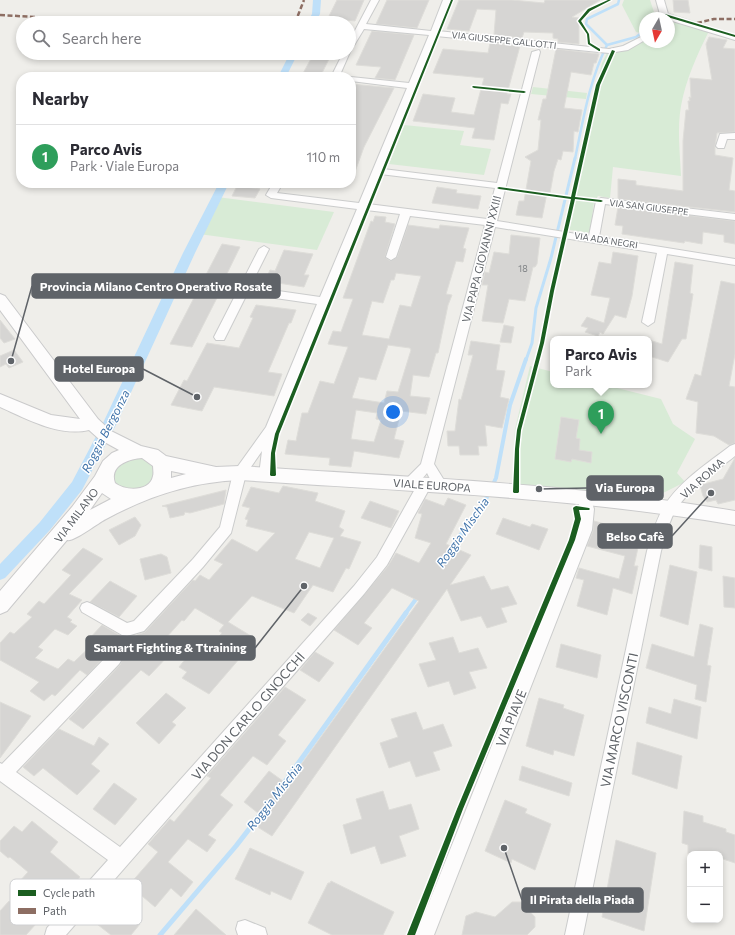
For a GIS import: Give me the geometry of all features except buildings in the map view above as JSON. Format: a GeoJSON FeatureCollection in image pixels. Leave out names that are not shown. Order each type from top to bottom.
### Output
{"type":"FeatureCollection","features":[{"type":"Feature","properties":{"kind":"street"},"geometry":{"type":"LineString","coordinates":[[356,36],[375,0]]}},
{"type":"Feature","properties":{"kind":"street"},"geometry":{"type":"LineString","coordinates":[[87,608],[127,630],[139,626],[198,563],[226,529],[240,473],[272,428],[447,0]]}},
{"type":"Feature","properties":{"kind":"street"},"geometry":{"type":"LineString","coordinates":[[660,0],[664,12]]}},
{"type":"Feature","properties":{"kind":"street"},"geometry":{"type":"LineString","coordinates":[[675,21],[735,38]]}},
{"type":"Feature","properties":{"kind":"street","name":"VIA GIUSEPPE GALLOTTI"},"geometry":{"type":"LineString","coordinates":[[361,26],[609,51],[626,48],[639,41]]}},
{"type":"Feature","properties":{"kind":"street"},"geometry":{"type":"LineString","coordinates":[[528,43],[536,52],[550,45]]}},
{"type":"Feature","properties":{"kind":"street","name":"VIA PAPA GIOVANNI XXIII"},"geometry":{"type":"LineString","coordinates":[[427,466],[536,52]]}},
{"type":"Feature","properties":{"kind":"street"},"geometry":{"type":"LineString","coordinates":[[338,72],[344,60]]}},
{"type":"Feature","properties":{"kind":"street"},"geometry":{"type":"LineString","coordinates":[[356,80],[412,86]]}},
{"type":"Feature","properties":{"kind":"street"},"geometry":{"type":"LineString","coordinates":[[721,146],[723,136],[735,136]]}},
{"type":"Feature","properties":{"kind":"street"},"geometry":{"type":"LineString","coordinates":[[376,171],[500,186]]}},
{"type":"Feature","properties":{"kind":"street","name":"VIA ADA NEGRI"},"geometry":{"type":"LineString","coordinates":[[275,188],[271,195],[557,232],[735,262]]}},
{"type":"Feature","properties":{"kind":"street","name":"VIA SAN GIUSEPPE"},"geometry":{"type":"LineString","coordinates":[[594,238],[601,201],[735,217]]}},
{"type":"Feature","properties":{"kind":"street"},"geometry":{"type":"LineString","coordinates":[[391,257],[406,212]]}},
{"type":"Feature","properties":{"kind":"street"},"geometry":{"type":"LineString","coordinates":[[220,337],[264,249]]}},
{"type":"Feature","properties":{"kind":"street"},"geometry":{"type":"LineString","coordinates":[[648,322],[663,250]]}},
{"type":"Feature","properties":{"kind":"street"},"geometry":{"type":"LineString","coordinates":[[244,290],[323,301]]}},
{"type":"Feature","properties":{"kind":"street"},"geometry":{"type":"LineString","coordinates":[[0,299],[92,423],[105,435],[138,452],[151,455],[161,462],[163,470],[161,479],[152,489],[133,496],[114,493],[108,488],[105,435]]}},
{"type":"Feature","properties":{"kind":"street"},"geometry":{"type":"LineString","coordinates":[[0,400],[44,419],[65,424],[85,426],[92,423]]}},
{"type":"Feature","properties":{"kind":"street"},"geometry":{"type":"LineString","coordinates":[[266,475],[272,428]]}},
{"type":"Feature","properties":{"kind":"street","name":"VIA ROMA"},"geometry":{"type":"LineString","coordinates":[[671,507],[710,470],[735,449]]}},
{"type":"Feature","properties":{"kind":"street"},"geometry":{"type":"LineString","coordinates":[[107,471],[122,455],[138,452]]}},
{"type":"Feature","properties":{"kind":"street","name":"VIALE EUROPA"},"geometry":{"type":"LineString","coordinates":[[161,462],[216,474]]}},
{"type":"Feature","properties":{"kind":"street"},"geometry":{"type":"LineString","coordinates":[[425,484],[432,470],[427,466]]}},
{"type":"Feature","properties":{"kind":"street","name":"VIA DON CARLO GNOCCHI"},"geometry":{"type":"LineString","coordinates":[[104,879],[382,561],[425,484],[427,466]]}},
{"type":"Feature","properties":{"kind":"street","name":"VIA MILANO"},"geometry":{"type":"LineString","coordinates":[[0,605],[48,552],[77,516],[107,471]]}},
{"type":"Feature","properties":{"kind":"street","name":"VIALE EUROPA"},"geometry":{"type":"LineString","coordinates":[[152,489],[216,474],[240,473],[425,484],[491,490],[671,507],[735,518]]}},
{"type":"Feature","properties":{"kind":"street","name":"VIA MILANO"},"geometry":{"type":"LineString","coordinates":[[48,552],[84,522],[133,496]]}},
{"type":"Feature","properties":{"kind":"street","name":"VIA PIAVE"},"geometry":{"type":"LineString","coordinates":[[425,935],[585,530],[587,509],[585,500]]}},
{"type":"Feature","properties":{"kind":"street","name":"VIA MARCO VISCONTI"},"geometry":{"type":"LineString","coordinates":[[574,935],[654,551],[671,507]]}},
{"type":"Feature","properties":{"kind":"street"},"geometry":{"type":"LineString","coordinates":[[114,659],[2,772],[121,860]]}},
{"type":"Feature","properties":{"kind":"street","name":"VIA DON CARLO GNOCCHI"},"geometry":{"type":"LineString","coordinates":[[54,935],[63,925]]}},
{"type":"Feature","properties":{"kind":"green space"},"geometry":{"type":"Polygon","coordinates":[[[624,0],[650,0],[654,12],[639,12],[639,33],[636,32],[622,5],[624,0]]]}},
{"type":"Feature","properties":{"kind":"green space"},"geometry":{"type":"Polygon","coordinates":[[[675,22],[709,31],[692,67],[681,106],[679,132],[681,176],[613,167],[610,198],[598,196],[594,202],[590,233],[564,229],[579,155],[602,63],[607,53],[621,52],[639,42],[639,48],[675,48],[675,22]]]}},
{"type":"Feature","properties":{"kind":"green space"},"geometry":{"type":"Polygon","coordinates":[[[533,87],[587,93],[586,99],[531,94],[533,87]]]}},
{"type":"Feature","properties":{"kind":"green space"},"geometry":{"type":"Polygon","coordinates":[[[404,125],[464,131],[460,145],[491,149],[484,175],[389,164],[404,125]]]}},
{"type":"Feature","properties":{"kind":"green space"},"geometry":{"type":"Polygon","coordinates":[[[217,197],[334,212],[317,250],[199,234],[217,197]]]}},
{"type":"Feature","properties":{"kind":"green space"},"geometry":{"type":"Polygon","coordinates":[[[530,366],[550,371],[550,388],[617,388],[661,399],[673,424],[695,439],[677,473],[685,482],[653,498],[512,484],[515,429],[530,366]]]}},
{"type":"Feature","properties":{"kind":"green space"},"geometry":{"type":"Polygon","coordinates":[[[132,457],[146,458],[157,470],[149,485],[134,491],[113,485],[114,468],[132,457]]]}},
{"type":"Feature","properties":{"kind":"waterway","name":"Roggia Bergonza"},"geometry":{"type":"LineString","coordinates":[[315,16],[317,0]]}},
{"type":"Feature","properties":{"kind":"waterway","name":"Roggia Mischia"},"geometry":{"type":"LineString","coordinates":[[607,45],[586,24],[587,19],[618,4],[619,0]]}},
{"type":"Feature","properties":{"kind":"waterway"},"geometry":{"type":"LineString","coordinates":[[607,45],[636,37],[639,35]]}},
{"type":"Feature","properties":{"kind":"waterway","name":"Roggia Mischia"},"geometry":{"type":"LineString","coordinates":[[575,159],[591,87],[607,45]]}},
{"type":"Feature","properties":{"kind":"waterway","name":"Roggia Bergonza"},"geometry":{"type":"LineString","coordinates":[[284,72],[290,60]]}},
{"type":"Feature","properties":{"kind":"waterway","name":"Roggia Mischia"},"geometry":{"type":"LineString","coordinates":[[526,360],[532,343],[536,308],[551,258],[575,158]]}},
{"type":"Feature","properties":{"kind":"waterway","name":"Roggia Bergonza"},"geometry":{"type":"LineString","coordinates":[[0,574],[45,526],[77,486],[110,423],[189,253],[222,188]]}},
{"type":"Feature","properties":{"kind":"waterway","name":"Roggia Mischia"},"geometry":{"type":"LineString","coordinates":[[450,550],[487,497],[496,478],[510,405],[526,359]]}},
{"type":"Feature","properties":{"kind":"waterway","name":"Roggia Mischia"},"geometry":{"type":"LineString","coordinates":[[405,614],[419,595]]}},
{"type":"Feature","properties":{"kind":"waterway","name":"Roggia Mischia"},"geometry":{"type":"LineString","coordinates":[[282,786],[406,613]]}},
{"type":"Feature","properties":{"kind":"waterway","name":"Roggia Mischia"},"geometry":{"type":"LineString","coordinates":[[160,935],[236,846],[263,811]]}},
{"type":"Feature","properties":{"kind":"marked path"},"geometry":{"type":"LineString","coordinates":[[298,16],[304,0]]}},
{"type":"Feature","properties":{"kind":"marked path"},"geometry":{"type":"LineString","coordinates":[[0,15],[17,16]]}},
{"type":"Feature","properties":{"kind":"marked path"},"geometry":{"type":"LineString","coordinates":[[697,23],[714,19],[735,19]]}},
{"type":"Feature","properties":{"kind":"cycle path"},"geometry":{"type":"LineString","coordinates":[[273,475],[273,453],[277,434],[452,0]]}},
{"type":"Feature","properties":{"kind":"cycle path"},"geometry":{"type":"LineString","coordinates":[[599,50],[589,43],[588,34],[579,21],[589,10],[610,0]]}},
{"type":"Feature","properties":{"kind":"cycle path"},"geometry":{"type":"LineString","coordinates":[[675,18],[735,36]]}},
{"type":"Feature","properties":{"kind":"cycle path"},"geometry":{"type":"LineString","coordinates":[[601,201],[573,198],[598,85],[613,51]]}},
{"type":"Feature","properties":{"kind":"cycle path"},"geometry":{"type":"LineString","coordinates":[[474,87],[524,92]]}},
{"type":"Feature","properties":{"kind":"cycle path"},"geometry":{"type":"LineString","coordinates":[[499,188],[573,198],[542,343],[519,430],[516,492]]}},
{"type":"Feature","properties":{"kind":"cycle path"},"geometry":{"type":"LineString","coordinates":[[411,935],[460,809],[572,540],[578,519],[576,508],[587,509]]}},
{"type":"Feature","properties":{"kind":"place","name":"Provincia Milano Centro Operativo Rosate"},"geometry":{"type":"Point","coordinates":[11,361]}},
{"type":"Feature","properties":{"kind":"place","name":"Hotel Europa"},"geometry":{"type":"Point","coordinates":[197,397]}},
{"type":"Feature","properties":{"kind":"place","name":"Parco Avis"},"geometry":{"type":"Point","coordinates":[601,434]}},
{"type":"Feature","properties":{"kind":"place","name":"Via Europa"},"geometry":{"type":"Point","coordinates":[539,489]}},
{"type":"Feature","properties":{"kind":"place","name":"Belso Cafè"},"geometry":{"type":"Point","coordinates":[711,493]}},
{"type":"Feature","properties":{"kind":"place","name":"Samart Fighting & Ttraining"},"geometry":{"type":"Point","coordinates":[304,586]}},
{"type":"Feature","properties":{"kind":"place","name":"Il Pirata della Piada"},"geometry":{"type":"Point","coordinates":[504,848]}}]}
